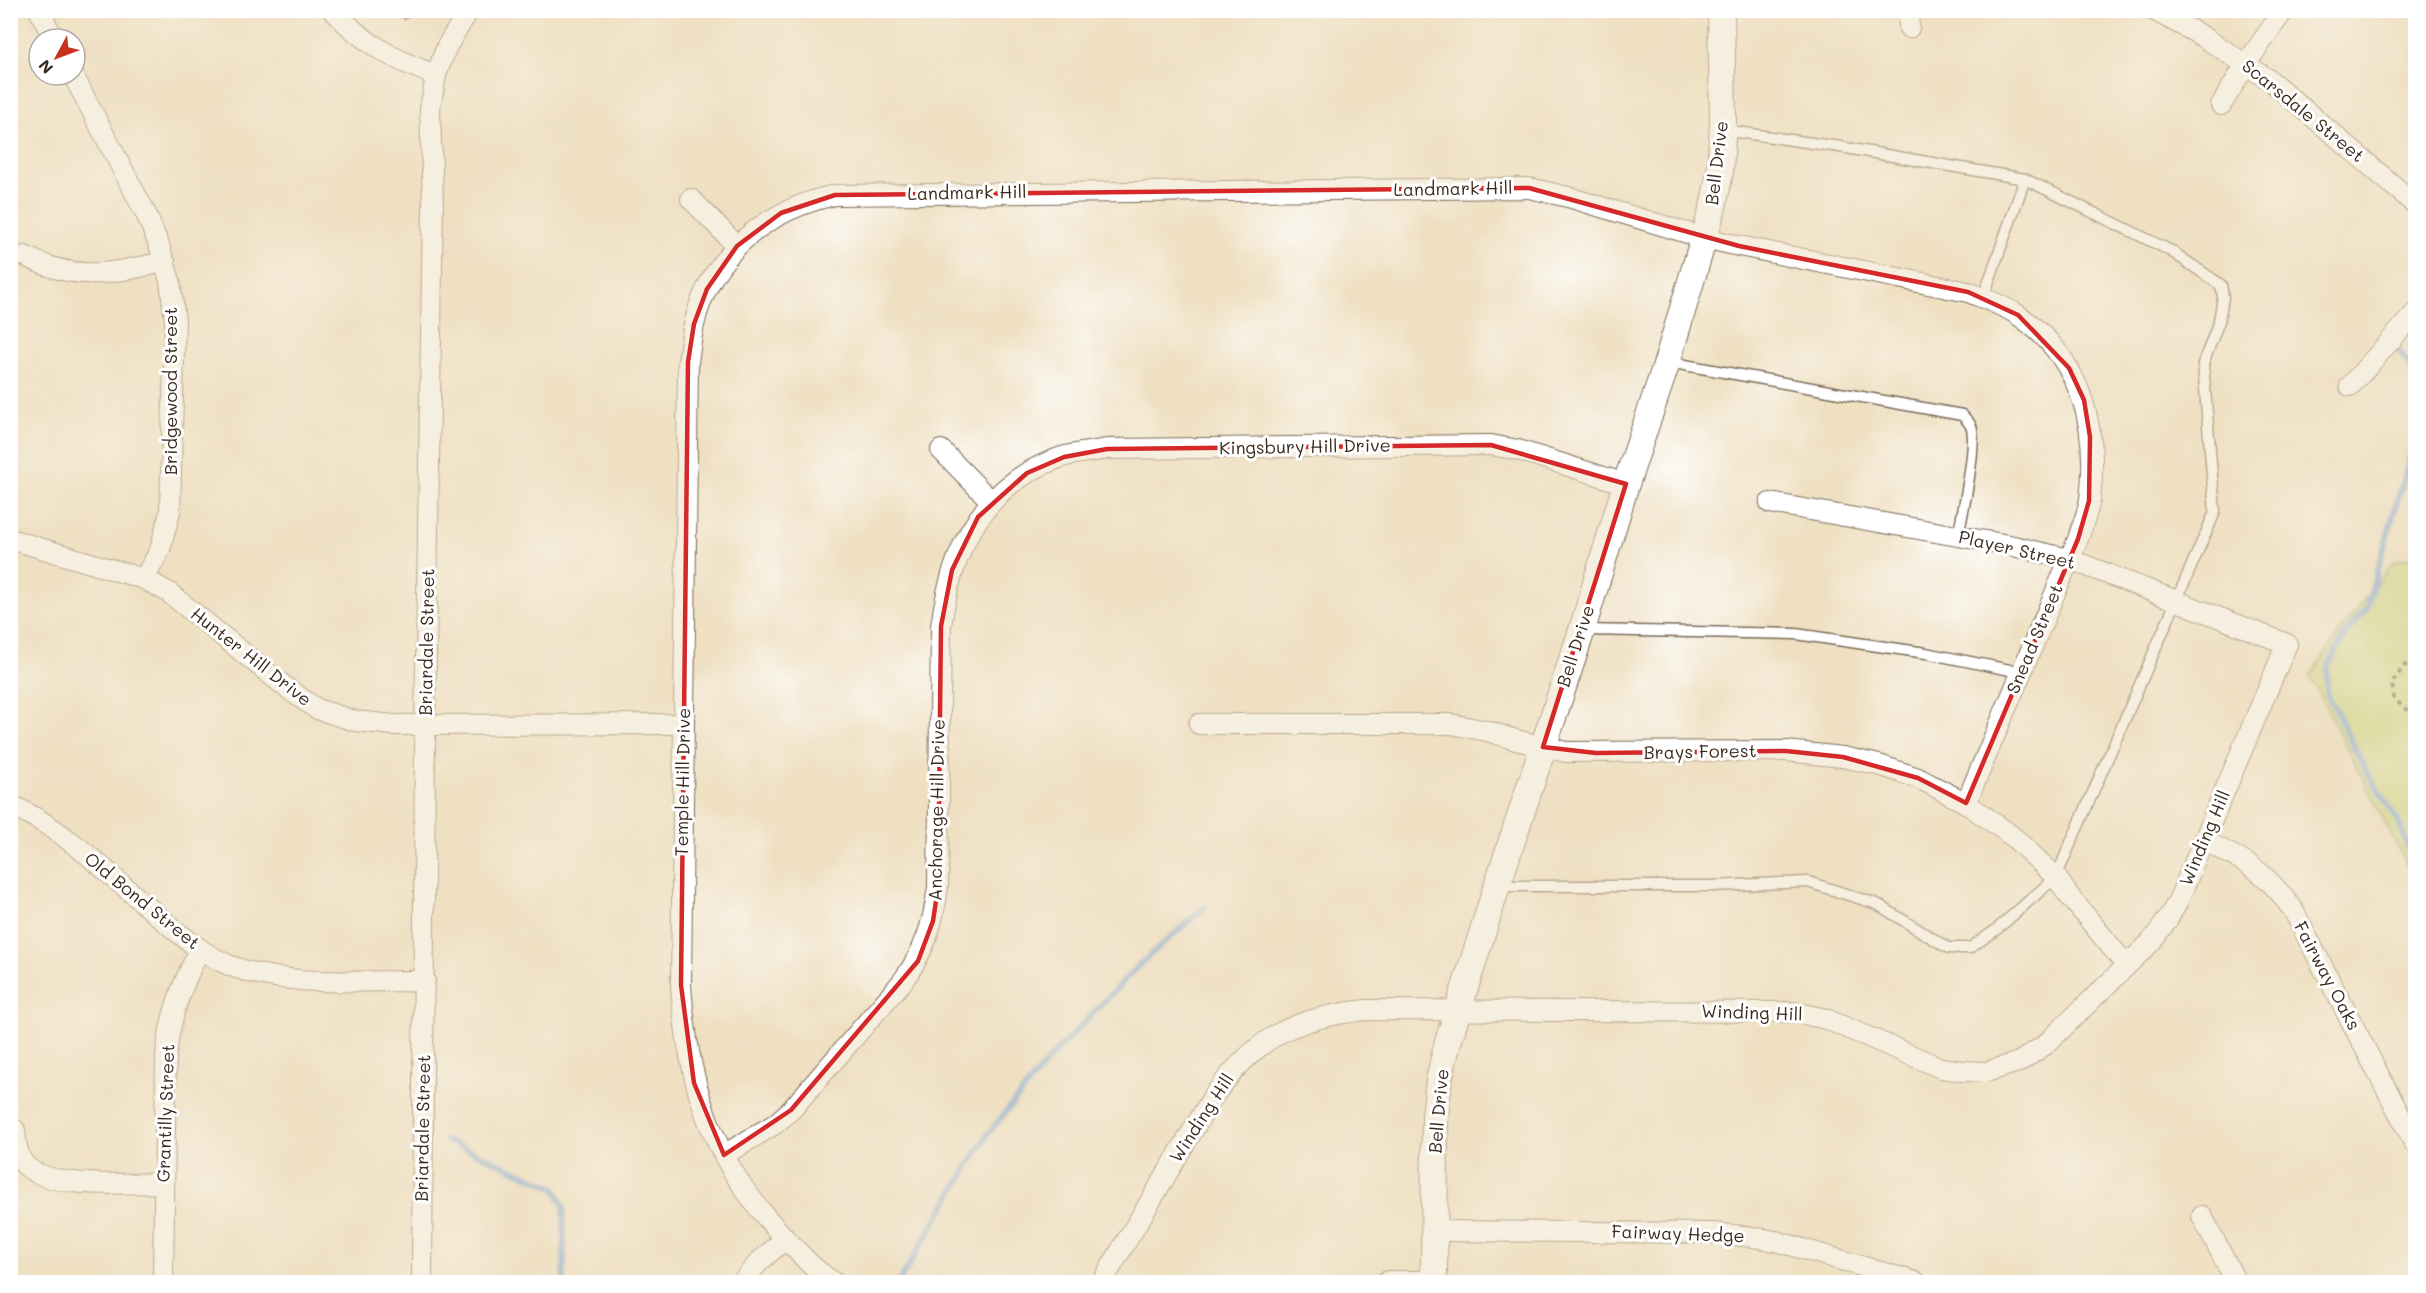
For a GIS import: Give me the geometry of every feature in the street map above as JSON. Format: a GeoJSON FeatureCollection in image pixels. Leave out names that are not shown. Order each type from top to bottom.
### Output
{"type":"FeatureCollection","features":[{"type":"Feature","properties":{"kind":"street"},"geometry":{"type":"LineString","coordinates":[[39,10],[48,27]]}},
{"type":"Feature","properties":{"kind":"street"},"geometry":{"type":"LineString","coordinates":[[333,10],[345,24],[374,48],[407,65],[436,75]]}},
{"type":"Feature","properties":{"kind":"street","name":"Briardale Street"},"geometry":{"type":"LineString","coordinates":[[422,1282],[425,724],[433,203],[430,109],[436,75],[447,46],[469,10]]}},
{"type":"Feature","properties":{"kind":"street","name":"Bell Drive"},"geometry":{"type":"LineString","coordinates":[[1388,1281],[1434,1282],[1435,1117],[1438,1080],[1497,886],[1582,630],[1626,484],[1668,362],[1713,207],[1720,172],[1723,130],[1721,10]]}},
{"type":"Feature","properties":{"kind":"street","name":"Scarsdale Street"},"geometry":{"type":"LineString","coordinates":[[2153,10],[2202,36],[2246,64],[2299,104],[2415,204]]}},
{"type":"Feature","properties":{"kind":"street"},"geometry":{"type":"LineString","coordinates":[[2221,105],[2246,64],[2284,10]]}},
{"type":"Feature","properties":{"kind":"street","name":"Bridgewood Street"},"geometry":{"type":"LineString","coordinates":[[79,87],[147,216],[170,281],[175,320],[170,512],[160,550],[144,579]]}},
{"type":"Feature","properties":{"kind":"street","name":"Landmark Hill"},"geometry":{"type":"LineString","coordinates":[[737,246],[759,225],[781,213],[816,199],[835,195],[1529,188],[1568,197],[1704,238],[1968,292],[1983,298],[2018,315],[2046,339],[2058,353],[2069,368],[2084,400],[2090,437]]}},
{"type":"Feature","properties":{"kind":"street"},"geometry":{"type":"LineString","coordinates":[[691,199],[737,246]]}},
{"type":"Feature","properties":{"kind":"street","name":"Temple Hill Drive"},"geometry":{"type":"LineString","coordinates":[[737,246],[721,265],[707,289],[694,324],[688,362],[681,985],[684,1030],[694,1083],[724,1155],[744,1190],[813,1268],[833,1282]]}},
{"type":"Feature","properties":{"kind":"street"},"geometry":{"type":"LineString","coordinates":[[25,256],[44,266],[64,272],[83,274],[114,272],[165,262]]}},
{"type":"Feature","properties":{"kind":"street"},"geometry":{"type":"LineString","coordinates":[[2350,386],[2415,312]]}},
{"type":"Feature","properties":{"kind":"street","name":"Snead Street"},"geometry":{"type":"LineString","coordinates":[[1965,803],[2078,539],[2090,501],[2092,461],[2090,437]]}},
{"type":"Feature","properties":{"kind":"street","name":"Kingsbury Hill Drive"},"geometry":{"type":"LineString","coordinates":[[992,502],[1012,484],[1046,464],[1064,457],[1107,449],[1491,445],[1518,450],[1626,484]]}},
{"type":"Feature","properties":{"kind":"street"},"geometry":{"type":"LineString","coordinates":[[941,450],[992,502]]}},
{"type":"Feature","properties":{"kind":"street","name":"Anchorage Hill Drive"},"geometry":{"type":"LineString","coordinates":[[724,1155],[775,1124],[791,1110],[902,982],[918,960],[933,921],[938,887],[940,626],[944,599],[951,570],[971,527],[992,502]]}},
{"type":"Feature","properties":{"kind":"street","name":"Player Street"},"geometry":{"type":"LineString","coordinates":[[1770,503],[2009,545],[2069,559],[2287,644]]}},
{"type":"Feature","properties":{"kind":"street","name":"Hunter Hill Drive"},"geometry":{"type":"LineString","coordinates":[[10,539],[144,579],[168,592],[288,690],[317,709],[355,722],[684,724]]}},
{"type":"Feature","properties":{"kind":"street","name":"Winding Hill"},"geometry":{"type":"LineString","coordinates":[[1102,1282],[1214,1095],[1234,1068],[1262,1043],[1294,1025],[1329,1014],[1366,1010],[1794,1012],[1826,1019],[1941,1068],[1986,1072],[2019,1062],[2045,1045],[2151,942],[2168,920],[2287,644]]}},
{"type":"Feature","properties":{"kind":"street","name":"Brays Forest"},"geometry":{"type":"LineString","coordinates":[[1199,724],[1451,724],[1566,752],[1786,751],[1844,757],[1879,765],[1918,778],[1965,803],[2012,836],[2056,877],[2126,965]]}},
{"type":"Feature","properties":{"kind":"street","name":"Old Bond Street"},"geometry":{"type":"LineString","coordinates":[[10,806],[51,826],[200,949],[229,965],[260,975],[295,980],[425,981]]}},
{"type":"Feature","properties":{"kind":"street","name":"Fairway Oaks"},"geometry":{"type":"LineString","coordinates":[[2203,840],[2259,871],[2276,886],[2293,910],[2415,1146]]}},
{"type":"Feature","properties":{"kind":"street","name":"Grantilly Street"},"geometry":{"type":"LineString","coordinates":[[163,1282],[166,1055],[169,1027],[179,991],[200,949]]}},
{"type":"Feature","properties":{"kind":"street"},"geometry":{"type":"LineString","coordinates":[[15,1130],[17,1148],[24,1163],[38,1175],[63,1181],[164,1183]]}},
{"type":"Feature","properties":{"kind":"street"},"geometry":{"type":"LineString","coordinates":[[2202,1216],[2236,1282]]}},
{"type":"Feature","properties":{"kind":"street","name":"Fairway Hedge"},"geometry":{"type":"LineString","coordinates":[[1433,1231],[1713,1233],[1754,1237],[1913,1282]]}},
{"type":"Feature","properties":{"kind":"street"},"geometry":{"type":"LineString","coordinates":[[742,1282],[759,1262],[785,1239]]}},
{"type":"Feature","properties":{"kind":"lane"},"geometry":{"type":"LineString","coordinates":[[1497,886],[1712,886],[1808,882],[1878,904],[1948,948],[1970,948],[1996,930],[2056,877],[2215,512],[2203,364],[2219,321],[2223,297],[2221,285],[2171,251],[2025,179],[1840,147],[1723,130]]}},
{"type":"Feature","properties":{"kind":"lane"},"geometry":{"type":"LineString","coordinates":[[1983,298],[2025,179]]}},
{"type":"Feature","properties":{"kind":"lane"},"geometry":{"type":"LineString","coordinates":[[1668,362],[1962,415],[1972,427],[1968,488],[1958,536]]}},
{"type":"Feature","properties":{"kind":"lane"},"geometry":{"type":"LineString","coordinates":[[1582,630],[1796,634],[1926,653],[2020,672]]}},
{"type":"Feature","properties":{"kind":"path"},"geometry":{"type":"LineString","coordinates":[[2415,666],[2405,665],[2392,683],[2394,699],[2415,717]]}},
{"type":"Feature","properties":{"kind":"highlighted area"},"geometry":{"type":"Polygon","coordinates":[[[1529,188],[1739,246],[1968,292],[2018,315],[2069,368],[2084,400],[2090,437],[2089,501],[2078,539],[1966,803],[1918,778],[1843,757],[1786,751],[1596,753],[1543,747],[1626,484],[1491,445],[1107,449],[1064,457],[1027,473],[978,517],[952,570],[941,626],[938,887],[933,921],[918,961],[791,1110],[724,1155],[694,1083],[681,985],[688,362],[694,324],[707,289],[737,246],[781,213],[835,195],[1529,188]]]}},
{"type":"Feature","properties":{"kind":"green space"},"geometry":{"type":"Polygon","coordinates":[[[2416,556],[2415,881],[2310,676],[2347,622],[2394,561],[2416,556]]]}},
{"type":"Feature","properties":{"kind":"building"},"geometry":{"type":"Polygon","coordinates":[[[395,10],[414,10],[405,20],[395,10]]]}},
{"type":"Feature","properties":{"kind":"waterway"},"geometry":{"type":"LineString","coordinates":[[2399,351],[2416,373]]}},
{"type":"Feature","properties":{"kind":"waterway"},"geometry":{"type":"LineString","coordinates":[[2416,437],[2366,609],[2344,636],[2327,669],[2327,693],[2367,772],[2399,822],[2416,869]]}},
{"type":"Feature","properties":{"kind":"waterway"},"geometry":{"type":"LineString","coordinates":[[899,1282],[987,1135],[1051,1057],[1140,964],[1204,908]]}},
{"type":"Feature","properties":{"kind":"waterway"},"geometry":{"type":"LineString","coordinates":[[446,1140],[555,1188],[564,1207],[564,1282]]}}]}
